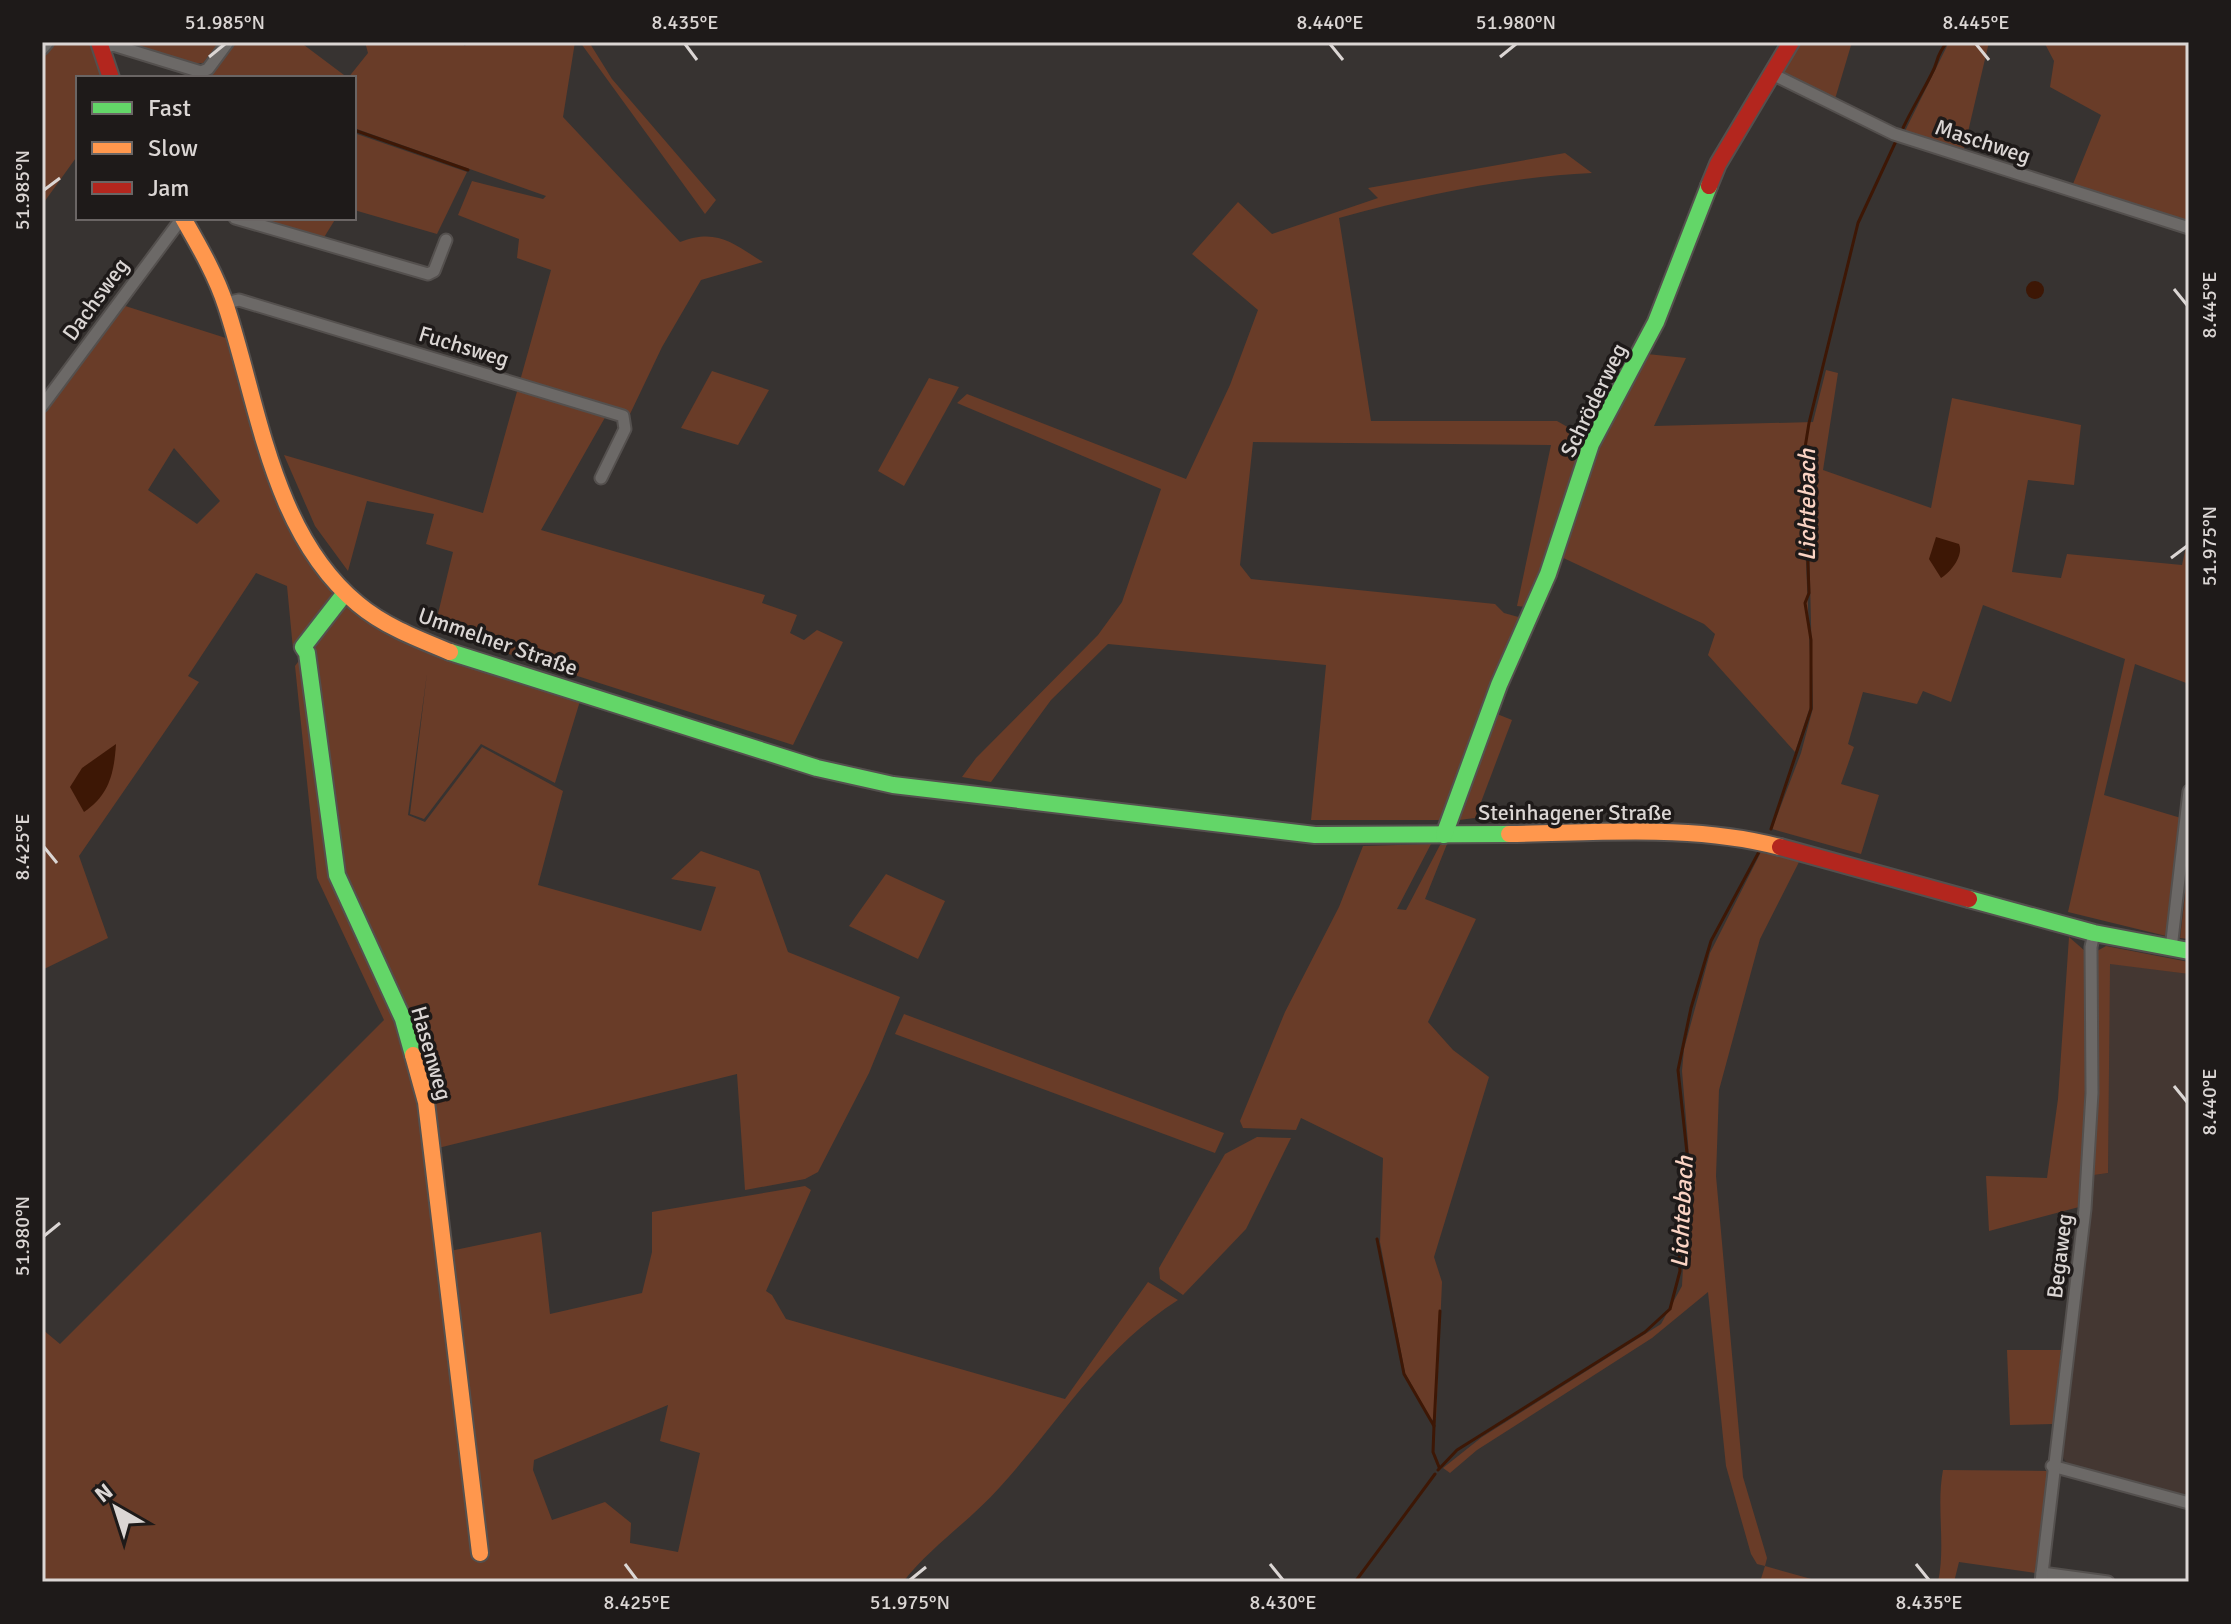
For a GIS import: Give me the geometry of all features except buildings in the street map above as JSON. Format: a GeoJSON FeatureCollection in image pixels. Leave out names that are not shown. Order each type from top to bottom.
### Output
{"type":"FeatureCollection","features":[{"type":"Feature","properties":{"kind":"main road","name":"Schröderweg"},"geometry":{"type":"LineString","coordinates":[[1444,835],[1499,685],[1548,574],[1591,444],[1656,322],[1718,164],[1791,42]]}},
{"type":"Feature","properties":{"kind":"main road"},"geometry":{"type":"LineString","coordinates":[[100,45],[110,76]]}},
{"type":"Feature","properties":{"kind":"main road","name":"Ummelner Straße"},"geometry":{"type":"LineString","coordinates":[[184,220],[225,303],[284,492],[313,553],[345,593],[392,626],[465,658],[817,768],[893,785],[950,790]]}},
{"type":"Feature","properties":{"kind":"main road","name":"Hasenweg"},"geometry":{"type":"LineString","coordinates":[[345,593],[303,647],[307,653],[337,875],[403,1019],[426,1102],[480,1553]]}},
{"type":"Feature","properties":{"kind":"main road","name":"Steinhagener Straße"},"geometry":{"type":"LineString","coordinates":[[950,790],[1315,835],[1657,833],[1754,840],[2094,933],[2189,951]]}},
{"type":"Feature","properties":{"kind":"street"},"geometry":{"type":"LineString","coordinates":[[42,49],[48,42]]}},
{"type":"Feature","properties":{"kind":"street"},"geometry":{"type":"LineString","coordinates":[[100,45],[113,45],[201,72],[208,69],[228,42]]}},
{"type":"Feature","properties":{"kind":"street","name":"Maschweg"},"geometry":{"type":"LineString","coordinates":[[1772,74],[1894,134],[2189,228]]}},
{"type":"Feature","properties":{"kind":"street","name":"Dachsweg"},"geometry":{"type":"LineString","coordinates":[[42,406],[182,220]]}},
{"type":"Feature","properties":{"kind":"street"},"geometry":{"type":"LineString","coordinates":[[242,220],[428,274],[434,271],[446,240]]}},
{"type":"Feature","properties":{"kind":"street","name":"Fuchsweg"},"geometry":{"type":"LineString","coordinates":[[225,303],[239,300],[616,412],[627,423],[601,478]]}},
{"type":"Feature","properties":{"kind":"street"},"geometry":{"type":"LineString","coordinates":[[2171,949],[2189,791]]}},
{"type":"Feature","properties":{"kind":"street","name":"Begaweg"},"geometry":{"type":"LineString","coordinates":[[2042,1578],[2052,1466],[2085,1209],[2092,1093],[2091,947],[2094,933]]}},
{"type":"Feature","properties":{"kind":"street"},"geometry":{"type":"LineString","coordinates":[[2052,1466],[2189,1503]]}},
{"type":"Feature","properties":{"kind":"street"},"geometry":{"type":"LineString","coordinates":[[2042,1578],[2108,1582]]}},
{"type":"Feature","properties":{"kind":"shaded area"},"geometry":{"type":"Polygon","coordinates":[[[51,42],[90,42],[101,76],[76,76],[76,158],[42,205],[42,54],[51,42]]]}},
{"type":"Feature","properties":{"kind":"shaded area"},"geometry":{"type":"Polygon","coordinates":[[[122,42],[220,42],[203,63],[186,64],[122,42]]]}},
{"type":"Feature","properties":{"kind":"shaded area"},"geometry":{"type":"Polygon","coordinates":[[[232,42],[300,42],[345,76],[255,76],[209,75],[232,42]]]}},
{"type":"Feature","properties":{"kind":"shaded area"},"geometry":{"type":"Polygon","coordinates":[[[365,42],[460,42],[465,46],[467,42],[575,42],[563,117],[680,242],[714,237],[763,262],[701,280],[662,347],[630,414],[611,407],[541,530],[765,595],[762,603],[797,615],[790,633],[804,640],[817,630],[843,642],[793,745],[434,630],[453,552],[426,544],[434,514],[367,501],[348,571],[315,526],[284,455],[483,513],[551,270],[517,258],[519,239],[458,215],[472,181],[543,199],[546,196],[356,129],[356,76],[350,76],[368,53],[365,42]]]}},
{"type":"Feature","properties":{"kind":"shaded area"},"geometry":{"type":"Polygon","coordinates":[[[580,42],[589,42],[612,79],[716,200],[705,214],[580,42]]]}},
{"type":"Feature","properties":{"kind":"shaded area"},"geometry":{"type":"Polygon","coordinates":[[[1797,42],[1852,42],[1835,99],[1781,71],[1797,42]]]}},
{"type":"Feature","properties":{"kind":"shaded area"},"geometry":{"type":"Polygon","coordinates":[[[1949,42],[1989,42],[1964,149],[1904,133],[1949,42]]]}},
{"type":"Feature","properties":{"kind":"shaded area"},"geometry":{"type":"Polygon","coordinates":[[[2044,42],[2189,42],[2189,223],[2073,184],[2101,115],[2050,87],[2054,61],[2044,42]]]}},
{"type":"Feature","properties":{"kind":"shaded area"},"geometry":{"type":"Polygon","coordinates":[[[356,134],[467,172],[437,234],[356,211],[356,134]]]}},
{"type":"Feature","properties":{"kind":"shaded area"},"geometry":{"type":"Polygon","coordinates":[[[1565,153],[1592,173],[1528,178],[1464,188],[1339,218],[1371,421],[1557,421],[1587,438],[1541,575],[1526,607],[1517,606],[1551,445],[1253,442],[1240,565],[1251,579],[1495,604],[1504,613],[1522,618],[1446,820],[1311,820],[1326,665],[1108,644],[1051,700],[991,782],[962,777],[976,758],[1098,635],[1122,602],[1161,489],[957,403],[967,394],[1186,479],[1230,385],[1258,310],[1192,254],[1238,202],[1272,234],[1378,198],[1368,188],[1565,153]]]}},
{"type":"Feature","properties":{"kind":"shaded area"},"geometry":{"type":"Polygon","coordinates":[[[256,220],[335,220],[323,239],[256,220]]]}},
{"type":"Feature","properties":{"kind":"shaded area"},"geometry":{"type":"Polygon","coordinates":[[[2031,281],[2039,281],[2044,290],[2042,297],[2031,299],[2026,294],[2026,286],[2031,281]]]}},
{"type":"Feature","properties":{"kind":"shaded area"},"geometry":{"type":"Polygon","coordinates":[[[119,304],[229,339],[256,440],[279,507],[294,538],[335,593],[293,649],[287,586],[256,573],[188,676],[199,682],[79,856],[108,938],[42,970],[42,412],[119,304]],[[174,448],[148,490],[197,524],[220,501],[174,448]]]}},
{"type":"Feature","properties":{"kind":"shaded area"},"geometry":{"type":"Polygon","coordinates":[[[1647,354],[1686,358],[1654,426],[1813,422],[1826,370],[1838,373],[1823,470],[1931,508],[1952,398],[2081,425],[2074,485],[2028,480],[2012,572],[2061,578],[2067,554],[2182,565],[2189,533],[2189,684],[2135,664],[2104,795],[2181,818],[2171,925],[2166,936],[2068,912],[2125,659],[1983,605],[1951,702],[1923,691],[1917,704],[1863,692],[1848,744],[1854,747],[1841,784],[1879,795],[1861,854],[1772,829],[1801,753],[1813,708],[1808,495],[1803,494],[1810,707],[1795,752],[1708,655],[1715,634],[1704,624],[1557,555],[1596,448],[1647,354]]]}},
{"type":"Feature","properties":{"kind":"shaded area"},"geometry":{"type":"Polygon","coordinates":[[[712,371],[769,390],[738,445],[681,428],[712,371]]]}},
{"type":"Feature","properties":{"kind":"shaded area"},"geometry":{"type":"Polygon","coordinates":[[[929,378],[959,387],[904,486],[878,471],[929,378]]]}},
{"type":"Feature","properties":{"kind":"shaded area"},"geometry":{"type":"Polygon","coordinates":[[[1936,537],[1959,544],[1960,548],[1956,563],[1941,578],[1929,559],[1936,537]]]}},
{"type":"Feature","properties":{"kind":"shaded area"},"geometry":{"type":"Polygon","coordinates":[[[343,601],[580,701],[555,783],[481,744],[424,819],[410,814],[427,673],[408,815],[425,822],[482,747],[563,791],[538,885],[701,931],[716,887],[671,879],[701,851],[759,871],[788,952],[900,997],[869,1073],[818,1172],[805,1179],[745,1190],[737,1074],[426,1151],[455,1414],[465,1412],[450,1251],[541,1232],[550,1314],[642,1293],[652,1252],[652,1212],[805,1186],[811,1190],[766,1291],[772,1295],[786,1319],[1065,1399],[1148,1282],[1178,1300],[1125,1341],[1000,1487],[903,1582],[42,1582],[42,1329],[60,1344],[384,1020],[317,878],[295,666],[343,601]],[[668,1405],[534,1460],[533,1470],[552,1520],[605,1502],[631,1523],[630,1543],[678,1552],[700,1453],[660,1441],[668,1405]]]}},
{"type":"Feature","properties":{"kind":"shaded area"},"geometry":{"type":"Polygon","coordinates":[[[1497,714],[1512,720],[1475,818],[1459,820],[1497,714]]]}},
{"type":"Feature","properties":{"kind":"shaded area"},"geometry":{"type":"Polygon","coordinates":[[[116,744],[109,783],[84,812],[70,787],[82,768],[116,744]]]}},
{"type":"Feature","properties":{"kind":"shaded area"},"geometry":{"type":"Polygon","coordinates":[[[1431,844],[1397,909],[1406,910],[1440,845],[1447,844],[1425,899],[1476,919],[1428,1022],[1453,1050],[1489,1077],[1434,1257],[1442,1282],[1436,1419],[1431,1420],[1405,1373],[1380,1242],[1383,1158],[1301,1118],[1296,1130],[1243,1128],[1240,1121],[1285,1012],[1339,907],[1363,846],[1431,844]]]}},
{"type":"Feature","properties":{"kind":"shaded area"},"geometry":{"type":"Polygon","coordinates":[[[1762,850],[1799,862],[1760,939],[1719,1090],[1716,1176],[1743,1477],[1767,1558],[1765,1566],[1757,1564],[1751,1554],[1726,1466],[1708,1292],[1652,1338],[1477,1450],[1450,1473],[1443,1468],[1482,1437],[1661,1324],[1682,1286],[1689,1155],[1682,1071],[1684,1049],[1710,953],[1762,850]]]}},
{"type":"Feature","properties":{"kind":"shaded area"},"geometry":{"type":"Polygon","coordinates":[[[2189,860],[2189,939],[2180,938],[2189,860]]]}},
{"type":"Feature","properties":{"kind":"shaded area"},"geometry":{"type":"Polygon","coordinates":[[[886,874],[945,901],[918,959],[849,926],[886,874]]]}},
{"type":"Feature","properties":{"kind":"shaded area"},"geometry":{"type":"Polygon","coordinates":[[[2069,937],[2085,951],[2086,1071],[2079,1207],[1989,1231],[1986,1176],[2047,1178],[2058,1099],[2069,937]]]}},
{"type":"Feature","properties":{"kind":"shaded area"},"geometry":{"type":"Polygon","coordinates":[[[2106,946],[2189,962],[2189,974],[2110,964],[2108,1173],[2094,1175],[2097,951],[2106,946]]]}},
{"type":"Feature","properties":{"kind":"shaded area"},"geometry":{"type":"Polygon","coordinates":[[[2109,963],[2189,974],[2189,1496],[2068,1464],[2060,1454],[2094,1175],[2108,1173],[2109,963]]]}},
{"type":"Feature","properties":{"kind":"shaded area"},"geometry":{"type":"Polygon","coordinates":[[[904,1014],[1224,1133],[1215,1153],[895,1034],[904,1014]]]}},
{"type":"Feature","properties":{"kind":"shaded area"},"geometry":{"type":"Polygon","coordinates":[[[1257,1137],[1291,1138],[1246,1229],[1183,1295],[1160,1279],[1159,1268],[1225,1154],[1257,1137]]]}},
{"type":"Feature","properties":{"kind":"shaded area"},"geometry":{"type":"Polygon","coordinates":[[[2007,1350],[2061,1350],[2053,1424],[2010,1425],[2007,1350]]]}},
{"type":"Feature","properties":{"kind":"shaded area"},"geometry":{"type":"Polygon","coordinates":[[[1943,1470],[2048,1471],[2035,1573],[1959,1562],[1954,1582],[1938,1582],[1943,1470]]]}},
{"type":"Feature","properties":{"kind":"shaded area"},"geometry":{"type":"Polygon","coordinates":[[[1765,1566],[1822,1582],[1760,1582],[1765,1566]]]}},
{"type":"Feature","properties":{"kind":"waterway","name":"Lichtebach"},"geometry":{"type":"LineString","coordinates":[[1903,128],[1947,42]]}},
{"type":"Feature","properties":{"kind":"waterway"},"geometry":{"type":"LineString","coordinates":[[356,131],[468,170]]}},
{"type":"Feature","properties":{"kind":"waterway","name":"Lichtebach"},"geometry":{"type":"LineString","coordinates":[[1771,829],[1811,709],[1811,640],[1805,603],[1809,593],[1807,538],[1803,532],[1806,470],[1803,460],[1809,423],[1858,223],[1896,141]]}},
{"type":"Feature","properties":{"kind":"waterway","name":"Lichtebach"},"geometry":{"type":"LineString","coordinates":[[1438,1470],[1457,1450],[1645,1332],[1670,1309],[1680,1271],[1678,1235],[1687,1153],[1678,1070],[1691,1008],[1711,941],[1761,848]]}},
{"type":"Feature","properties":{"kind":"waterway"},"geometry":{"type":"LineString","coordinates":[[1377,1239],[1404,1374],[1434,1426],[1433,1452],[1439,1467]]}},
{"type":"Feature","properties":{"kind":"waterway"},"geometry":{"type":"LineString","coordinates":[[1434,1426],[1440,1311]]}},
{"type":"Feature","properties":{"kind":"waterway","name":"Lichtebach"},"geometry":{"type":"LineString","coordinates":[[1355,1582],[1435,1474]]}},
{"type":"Feature","properties":{"kind":"traffic: fast"},"geometry":{"type":"LineString","coordinates":[[1444,835],[1499,685],[1548,574],[1591,444],[1656,322],[1709,186]]}},
{"type":"Feature","properties":{"kind":"traffic: fast"},"geometry":{"type":"LineString","coordinates":[[345,593],[303,647],[307,653],[337,875],[403,1019],[413,1055]]}},
{"type":"Feature","properties":{"kind":"traffic: fast"},"geometry":{"type":"LineString","coordinates":[[450,652],[817,768],[893,785],[1315,835],[1509,834]]}},
{"type":"Feature","properties":{"kind":"traffic: fast"},"geometry":{"type":"LineString","coordinates":[[1969,899],[2094,933],[2189,951]]}},
{"type":"Feature","properties":{"kind":"traffic: slow"},"geometry":{"type":"LineString","coordinates":[[184,220],[222,294],[272,466],[306,542],[329,575],[368,612],[450,652]]}},
{"type":"Feature","properties":{"kind":"traffic: slow"},"geometry":{"type":"LineString","coordinates":[[1509,834],[1680,833],[1714,835],[1780,847]]}},
{"type":"Feature","properties":{"kind":"traffic: slow"},"geometry":{"type":"LineString","coordinates":[[413,1055],[426,1102],[480,1553]]}},
{"type":"Feature","properties":{"kind":"traffic: jam"},"geometry":{"type":"LineString","coordinates":[[99,42],[110,76]]}},
{"type":"Feature","properties":{"kind":"traffic: jam"},"geometry":{"type":"LineString","coordinates":[[1709,186],[1718,164],[1791,42]]}},
{"type":"Feature","properties":{"kind":"traffic: jam"},"geometry":{"type":"LineString","coordinates":[[1780,847],[1969,899]]}}]}
